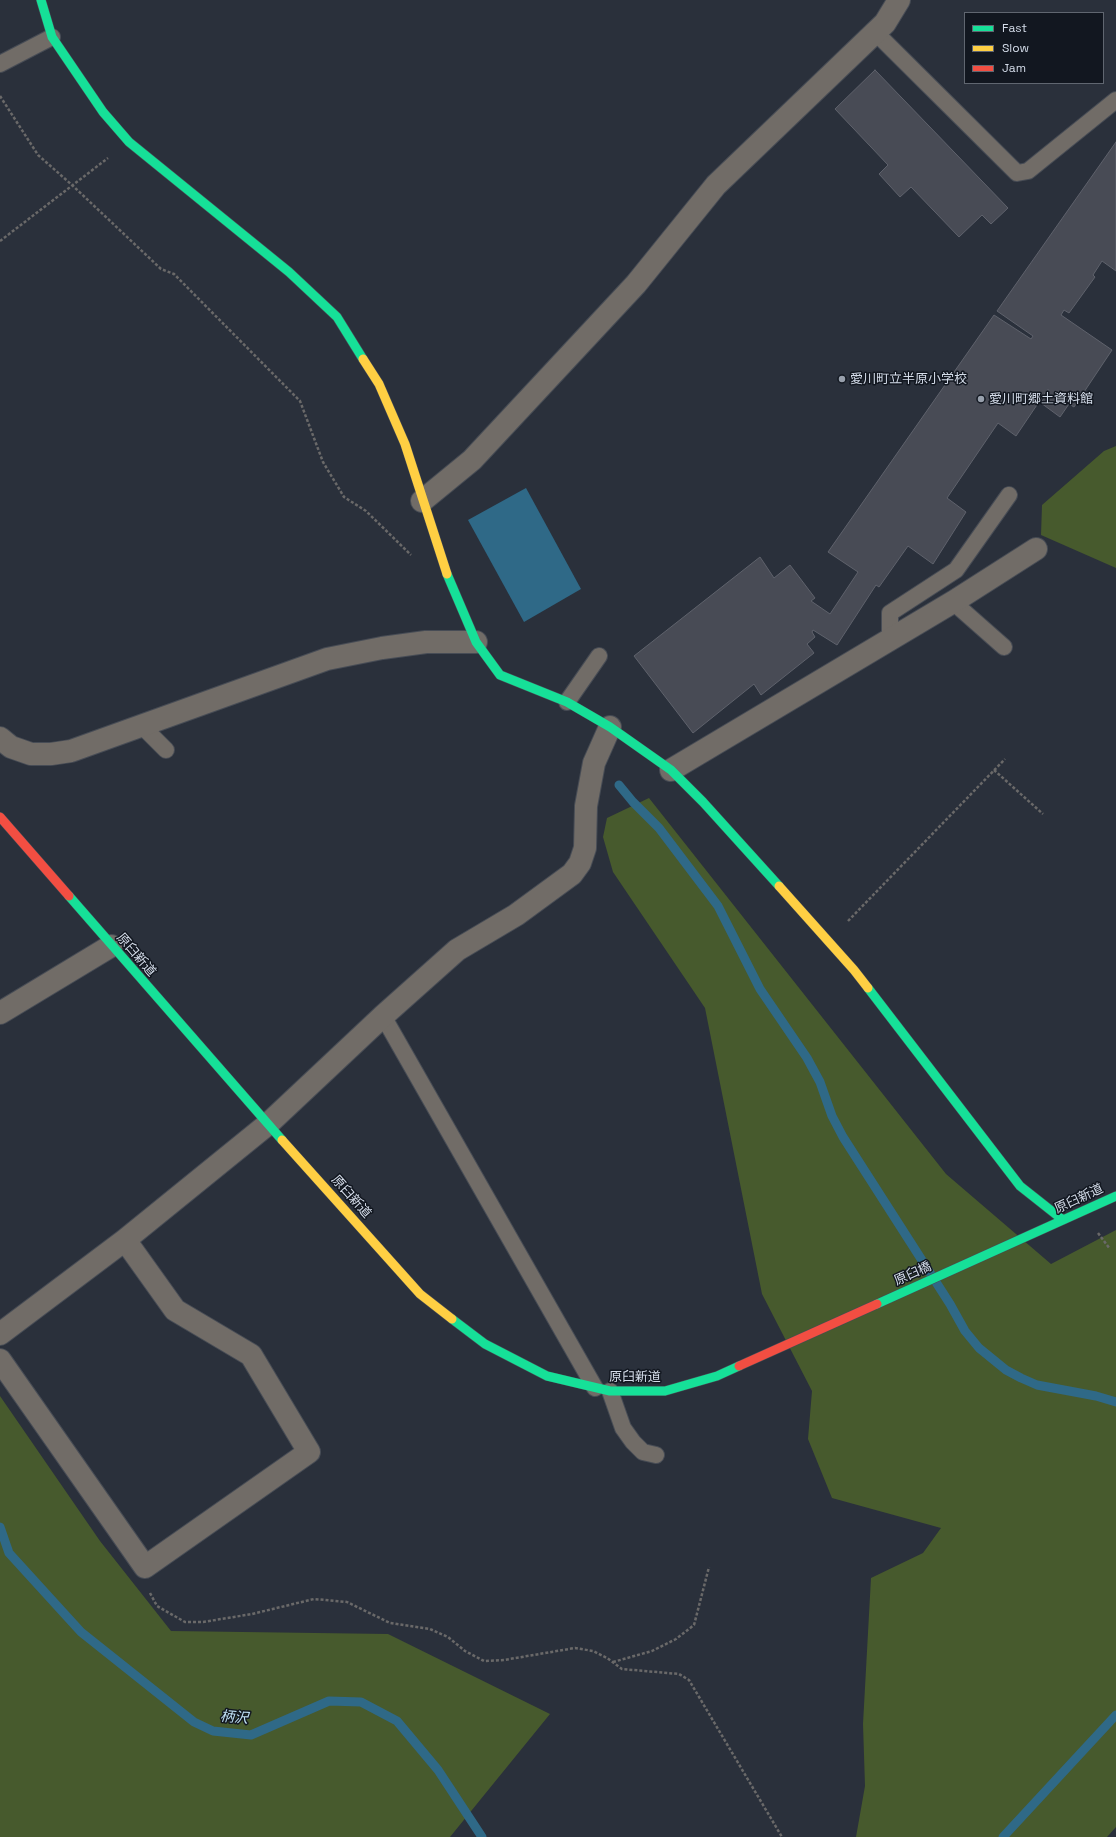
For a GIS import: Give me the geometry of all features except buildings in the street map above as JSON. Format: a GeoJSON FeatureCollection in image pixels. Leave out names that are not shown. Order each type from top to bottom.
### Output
{"type":"FeatureCollection","features":[{"type":"Feature","properties":{"kind":"street"},"geometry":{"type":"LineString","coordinates":[[41,0],[52,37],[103,112],[129,142],[289,272],[336,317],[379,384],[405,444],[446,572],[476,642],[500,674],[567,702],[610,727],[671,770],[703,802],[829,940],[859,976],[1020,1186],[1063,1220]]}},
{"type":"Feature","properties":{"kind":"street"},"geometry":{"type":"LineString","coordinates":[[422,501],[472,460],[636,284],[716,185],[885,22],[899,0]]}},
{"type":"Feature","properties":{"kind":"street"},"geometry":{"type":"LineString","coordinates":[[671,770],[953,602],[1036,549]]}},
{"type":"Feature","properties":{"kind":"street"},"geometry":{"type":"LineString","coordinates":[[0,738],[11,747],[31,754],[51,754],[71,751],[327,659],[382,648],[426,642],[476,642]]}},
{"type":"Feature","properties":{"kind":"street"},"geometry":{"type":"LineString","coordinates":[[0,1334],[125,1240],[268,1124],[383,1016],[457,950],[516,915],[572,874],[580,863],[585,848],[586,806],[594,763],[610,727]]}},
{"type":"Feature","properties":{"kind":"street","name":"原臼新道"},"geometry":{"type":"LineString","coordinates":[[0,817],[111,946],[420,1294],[485,1344],[547,1376],[603,1389],[665,1390],[717,1376],[784,1345]]}},
{"type":"Feature","properties":{"kind":"street"},"geometry":{"type":"LineString","coordinates":[[0,1013],[111,946]]}},
{"type":"Feature","properties":{"kind":"street","name":"原臼新道"},"geometry":{"type":"LineString","coordinates":[[1053,1226],[1116,1196]]}},
{"type":"Feature","properties":{"kind":"street","name":"原臼橋"},"geometry":{"type":"LineString","coordinates":[[784,1345],[1053,1226]]}},
{"type":"Feature","properties":{"kind":"street"},"geometry":{"type":"LineString","coordinates":[[0,1360],[145,1566],[309,1452],[251,1355],[175,1310],[125,1240]]}},
{"type":"Feature","properties":{"kind":"lane"},"geometry":{"type":"LineString","coordinates":[[875,32],[1017,173],[1028,171],[1116,100]]}},
{"type":"Feature","properties":{"kind":"lane"},"geometry":{"type":"LineString","coordinates":[[0,64],[52,37]]}},
{"type":"Feature","properties":{"kind":"lane"},"geometry":{"type":"LineString","coordinates":[[890,640],[890,613],[956,570],[1009,494]]}},
{"type":"Feature","properties":{"kind":"lane"},"geometry":{"type":"LineString","coordinates":[[953,602],[1004,647]]}},
{"type":"Feature","properties":{"kind":"lane"},"geometry":{"type":"LineString","coordinates":[[567,702],[599,656]]}},
{"type":"Feature","properties":{"kind":"lane"},"geometry":{"type":"LineString","coordinates":[[142,726],[166,750]]}},
{"type":"Feature","properties":{"kind":"lane"},"geometry":{"type":"LineString","coordinates":[[383,1016],[603,1389],[623,1428],[633,1442],[643,1452],[656,1455]]}},
{"type":"Feature","properties":{"kind":"path"},"geometry":{"type":"LineString","coordinates":[[0,96],[38,155],[161,268],[174,274],[300,401],[324,462],[344,497],[366,511],[425,569],[446,572]]}},
{"type":"Feature","properties":{"kind":"path"},"geometry":{"type":"LineString","coordinates":[[0,241],[129,142]]}},
{"type":"Feature","properties":{"kind":"path"},"geometry":{"type":"LineString","coordinates":[[829,940],[1005,759]]}},
{"type":"Feature","properties":{"kind":"path"},"geometry":{"type":"LineString","coordinates":[[994,770],[1043,814]]}},
{"type":"Feature","properties":{"kind":"path"},"geometry":{"type":"LineString","coordinates":[[145,1566],[150,1595],[157,1606],[185,1622],[203,1622],[252,1614],[314,1599],[347,1602],[390,1623],[430,1629],[448,1637],[465,1651],[484,1661],[504,1660],[574,1648],[593,1651],[612,1662],[622,1670],[679,1674],[690,1680],[782,1837]]}},
{"type":"Feature","properties":{"kind":"path"},"geometry":{"type":"LineString","coordinates":[[612,1662],[652,1651],[676,1639],[694,1624],[709,1567]]}},
{"type":"Feature","properties":{"kind":"green space"},"geometry":{"type":"Polygon","coordinates":[[[1116,446],[1116,568],[1041,535],[1042,505],[1104,451],[1116,446]]]}},
{"type":"Feature","properties":{"kind":"green space"},"geometry":{"type":"Polygon","coordinates":[[[649,798],[946,1174],[1051,1264],[1116,1230],[1116,1827],[1107,1837],[856,1837],[865,1786],[863,1724],[871,1578],[923,1553],[941,1528],[832,1498],[808,1439],[812,1391],[762,1294],[705,1008],[613,872],[603,837],[607,818],[649,798]]]}},
{"type":"Feature","properties":{"kind":"green space"},"geometry":{"type":"Polygon","coordinates":[[[0,1396],[100,1541],[171,1631],[388,1634],[550,1714],[450,1837],[0,1837],[0,1396]]]}},
{"type":"Feature","properties":{"kind":"water"},"geometry":{"type":"Polygon","coordinates":[[[526,488],[581,589],[524,622],[468,520],[526,488]]]}},
{"type":"Feature","properties":{"kind":"waterway"},"geometry":{"type":"LineString","coordinates":[[619,785],[633,802],[659,828],[718,906],[760,989],[807,1058],[820,1082],[832,1116],[843,1137],[950,1304],[965,1331],[979,1348],[1006,1370],[1021,1378],[1037,1385],[1096,1396],[1116,1402]]}},
{"type":"Feature","properties":{"kind":"waterway","name":"柄沢"},"geometry":{"type":"LineString","coordinates":[[0,1527],[9,1553],[81,1632],[194,1722],[213,1731],[251,1735],[329,1701],[361,1702],[397,1721],[438,1770],[482,1837]]}},
{"type":"Feature","properties":{"kind":"waterway"},"geometry":{"type":"LineString","coordinates":[[1003,1837],[1116,1715]]}},
{"type":"Feature","properties":{"kind":"traffic: fast"},"geometry":{"type":"LineString","coordinates":[[41,0],[52,37],[103,112],[129,142],[289,272],[337,317],[363,359]]}},
{"type":"Feature","properties":{"kind":"traffic: fast"},"geometry":{"type":"LineString","coordinates":[[447,574],[476,642],[500,675],[567,702],[610,727],[671,770],[703,802],[779,886]]}},
{"type":"Feature","properties":{"kind":"traffic: fast"},"geometry":{"type":"LineString","coordinates":[[69,896],[282,1140]]}},
{"type":"Feature","properties":{"kind":"traffic: fast"},"geometry":{"type":"LineString","coordinates":[[868,988],[1020,1186],[1063,1220]]}},
{"type":"Feature","properties":{"kind":"traffic: fast"},"geometry":{"type":"LineString","coordinates":[[877,1304],[1116,1196]]}},
{"type":"Feature","properties":{"kind":"traffic: fast"},"geometry":{"type":"LineString","coordinates":[[452,1319],[485,1344],[547,1376],[610,1391],[665,1391],[717,1376],[739,1366]]}},
{"type":"Feature","properties":{"kind":"traffic: slow"},"geometry":{"type":"LineString","coordinates":[[363,359],[379,384],[405,444],[447,574]]}},
{"type":"Feature","properties":{"kind":"traffic: slow"},"geometry":{"type":"LineString","coordinates":[[779,886],[854,970],[868,988]]}},
{"type":"Feature","properties":{"kind":"traffic: slow"},"geometry":{"type":"LineString","coordinates":[[282,1140],[420,1294],[452,1319]]}},
{"type":"Feature","properties":{"kind":"traffic: jam"},"geometry":{"type":"LineString","coordinates":[[0,817],[69,896]]}},
{"type":"Feature","properties":{"kind":"traffic: jam"},"geometry":{"type":"LineString","coordinates":[[739,1366],[877,1304]]}},
{"type":"Feature","properties":{"kind":"place","name":"愛川町立半原小学校"},"geometry":{"type":"Point","coordinates":[842,379]}},
{"type":"Feature","properties":{"kind":"place","name":"愛川町郷土資料館"},"geometry":{"type":"Point","coordinates":[981,399]}}]}
